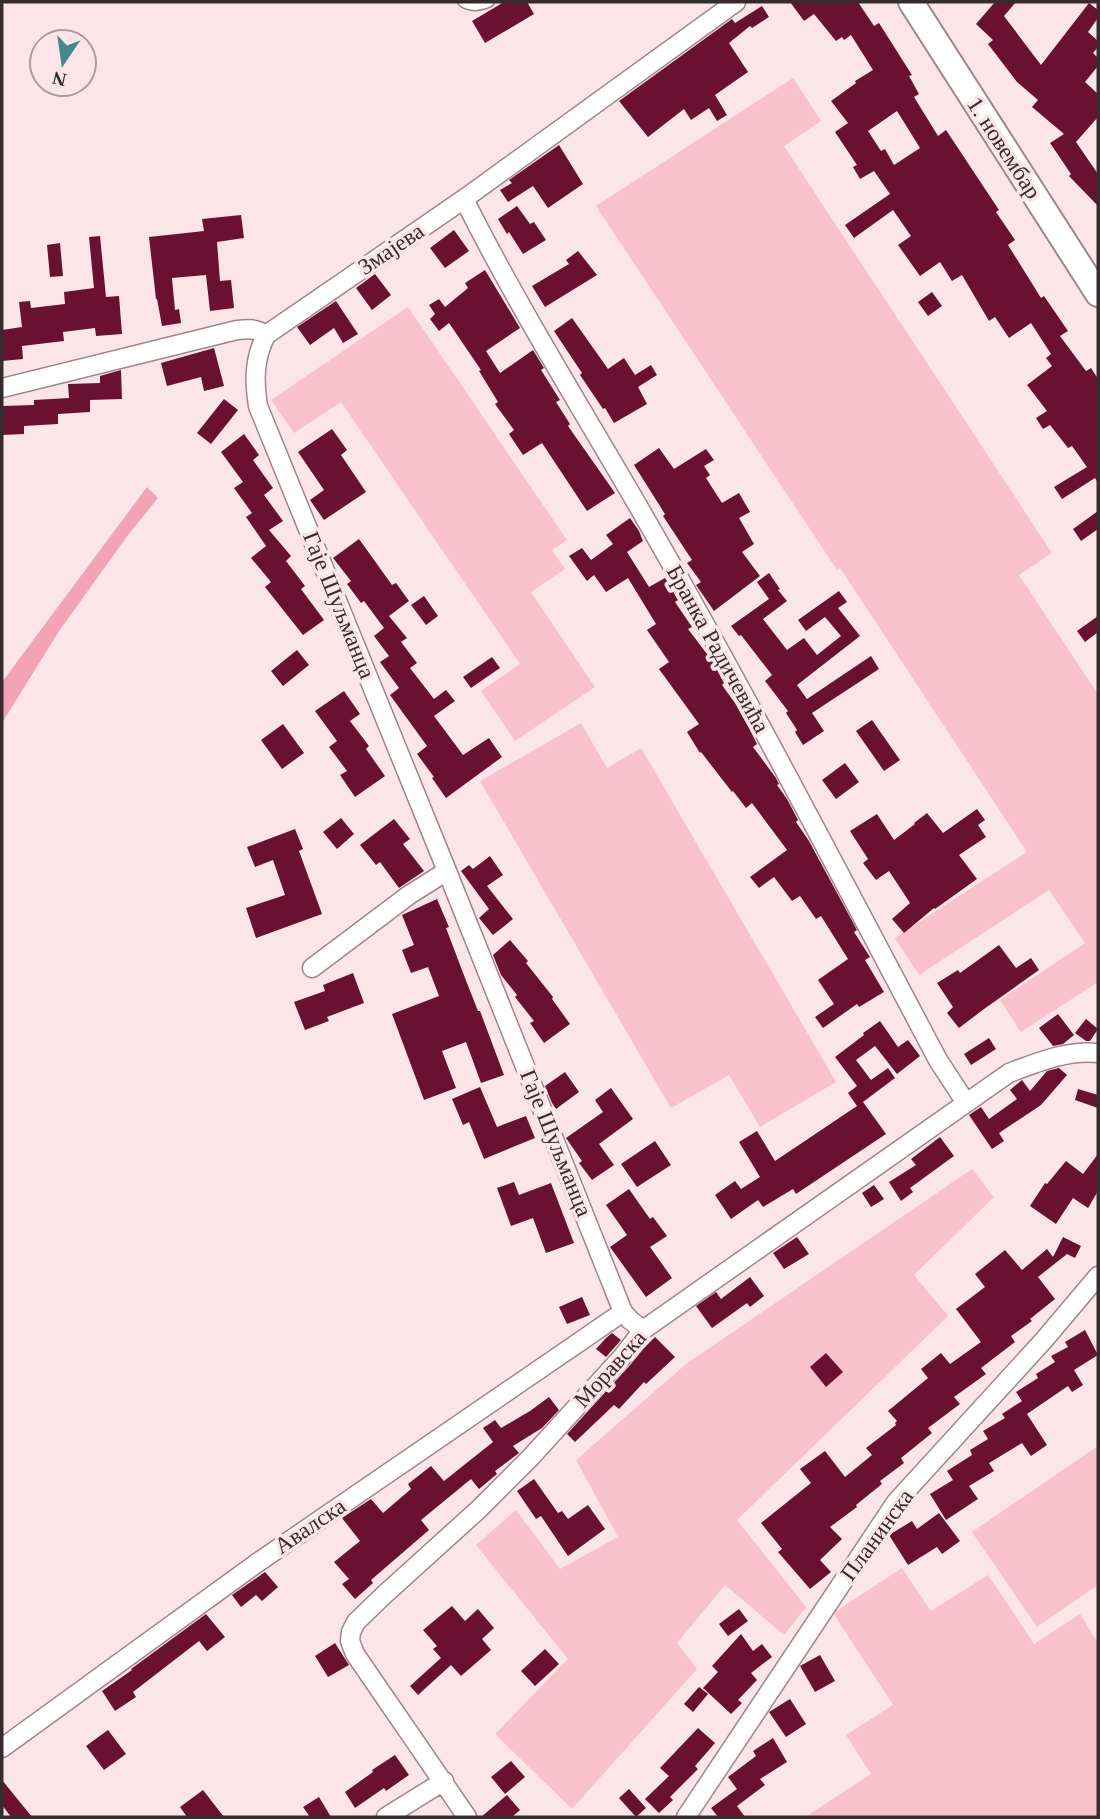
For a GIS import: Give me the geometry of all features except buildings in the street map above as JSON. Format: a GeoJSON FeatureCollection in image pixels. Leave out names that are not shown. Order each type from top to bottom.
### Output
{"type":"FeatureCollection","features":[{"type":"Feature","properties":{"kind":"main road","name":"1. новембар"},"geometry":{"type":"LineString","coordinates":[[911,2],[1098,294]]}},
{"type":"Feature","properties":{"kind":"street","name":"Змајева"},"geometry":{"type":"LineString","coordinates":[[266,335],[464,199],[736,2]]}},
{"type":"Feature","properties":{"kind":"street","name":"Бранка Радичевића"},"geometry":{"type":"LineString","coordinates":[[464,199],[529,321],[650,526],[938,1060],[966,1103]]}},
{"type":"Feature","properties":{"kind":"street"},"geometry":{"type":"LineString","coordinates":[[2,388],[237,330],[253,329],[266,335]]}},
{"type":"Feature","properties":{"kind":"street","name":"Гаје Шуљманца"},"geometry":{"type":"LineString","coordinates":[[266,335],[256,365],[258,406],[623,1311],[629,1320],[643,1330]]}},
{"type":"Feature","properties":{"kind":"street"},"geometry":{"type":"LineString","coordinates":[[312,968],[409,895],[447,871]]}},
{"type":"Feature","properties":{"kind":"street","name":"Моравска"},"geometry":{"type":"LineString","coordinates":[[444,1781],[355,1654],[349,1641],[356,1622],[530,1458],[623,1356],[643,1330],[1009,1073],[1046,1059],[1098,1053]]}},
{"type":"Feature","properties":{"kind":"street","name":"Планинска"},"geometry":{"type":"LineString","coordinates":[[686,1817],[896,1502],[1044,1340],[1098,1276]]}},
{"type":"Feature","properties":{"kind":"street","name":"Авалска"},"geometry":{"type":"LineString","coordinates":[[2,1748],[257,1563],[623,1311]]}},
{"type":"Feature","properties":{"kind":"street"},"geometry":{"type":"LineString","coordinates":[[386,1817],[444,1781],[467,1817]]}},
{"type":"Feature","properties":{"kind":"lane"},"geometry":{"type":"LineString","coordinates":[[463,2],[468,6],[489,2]]}},
{"type":"Feature","properties":{"kind":"shaded area"},"geometry":{"type":"Polygon","coordinates":[[[793,78],[821,121],[784,146],[1052,553],[1019,575],[1098,694],[1098,982],[1021,1032],[1000,1000],[1085,943],[1049,890],[919,975],[895,938],[1027,852],[596,206],[793,78]]]}},
{"type":"Feature","properties":{"kind":"shaded area"},"geometry":{"type":"Polygon","coordinates":[[[408,307],[567,540],[552,550],[565,569],[531,592],[595,687],[515,741],[481,691],[520,664],[341,402],[294,433],[271,400],[408,307]]]}},
{"type":"Feature","properties":{"kind":"shaded area"},"geometry":{"type":"Polygon","coordinates":[[[147,487],[158,498],[59,631],[2,723],[2,682],[147,487]]]}},
{"type":"Feature","properties":{"kind":"shaded area"},"geometry":{"type":"Polygon","coordinates":[[[581,723],[607,768],[641,748],[836,1082],[760,1127],[729,1075],[671,1108],[480,781],[581,723]]]}},
{"type":"Feature","properties":{"kind":"shaded area"},"geometry":{"type":"Polygon","coordinates":[[[972,1169],[994,1197],[914,1275],[948,1316],[737,1520],[806,1607],[784,1635],[725,1585],[677,1643],[697,1669],[572,1809],[495,1734],[568,1659],[476,1545],[516,1510],[560,1569],[618,1537],[576,1460],[686,1364],[972,1169]]]}},
{"type":"Feature","properties":{"kind":"shaded area"},"geometry":{"type":"Polygon","coordinates":[[[1098,1446],[1098,1585],[1037,1627],[972,1532],[1098,1446]]]}},
{"type":"Feature","properties":{"kind":"shaded area"},"geometry":{"type":"Polygon","coordinates":[[[902,1568],[931,1611],[988,1575],[1034,1644],[1080,1614],[1098,1643],[1098,1817],[805,1817],[871,1774],[846,1735],[893,1705],[833,1613],[902,1568]]]}}]}
